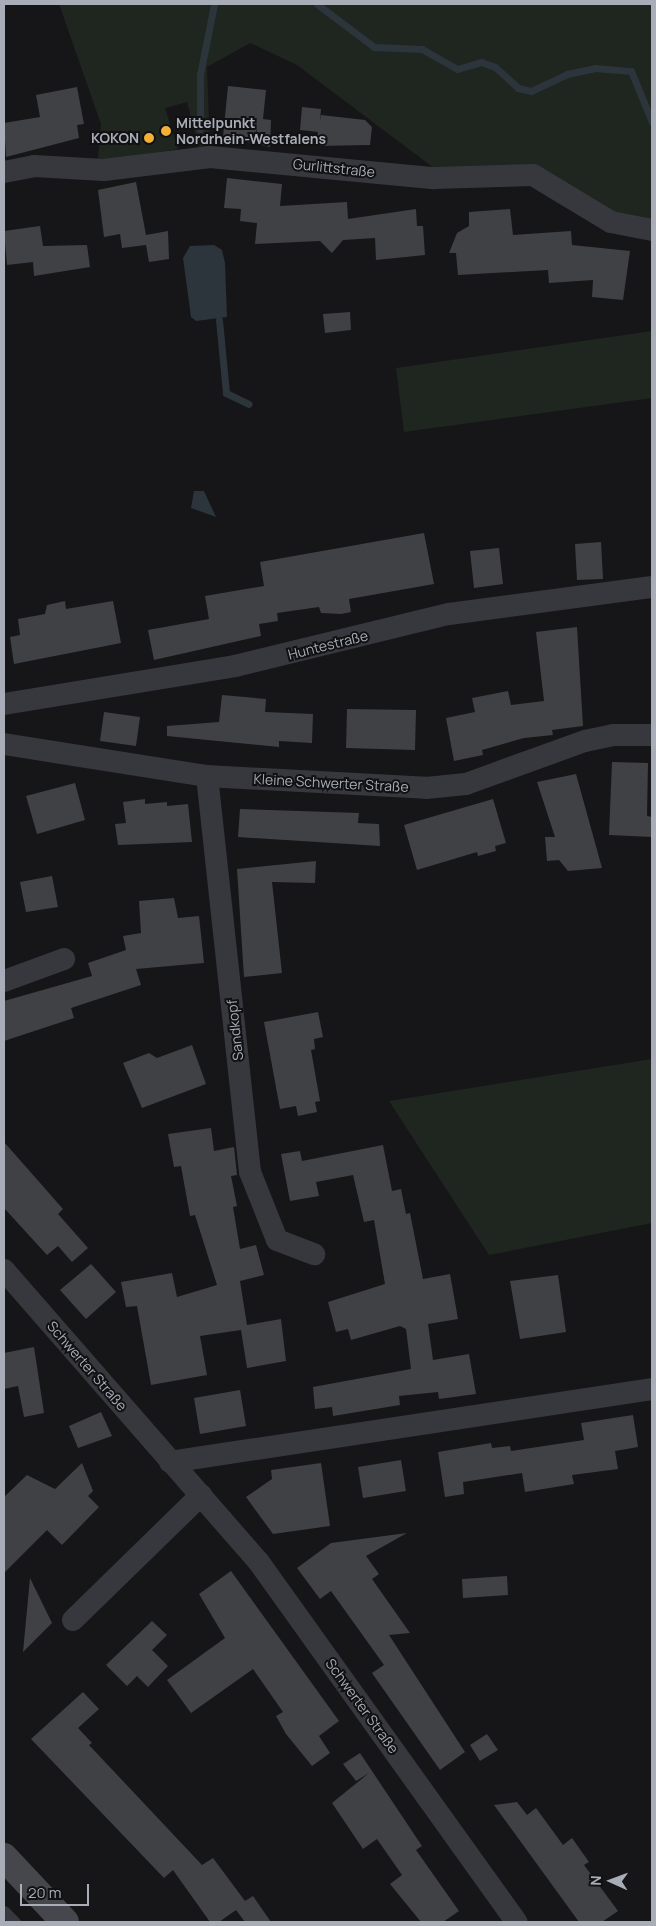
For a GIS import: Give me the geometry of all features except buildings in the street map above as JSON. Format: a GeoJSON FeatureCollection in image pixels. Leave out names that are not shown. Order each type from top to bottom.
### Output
{"type":"FeatureCollection","features":[{"type":"Feature","properties":{"kind":"main road"},"geometry":{"type":"LineString","coordinates":[[4,1856],[65,1922]]}},
{"type":"Feature","properties":{"kind":"street","name":"Gurlittstraße"},"geometry":{"type":"LineString","coordinates":[[4,172],[34,166],[104,170],[210,157],[434,178],[533,175],[610,222],[652,230]]}},
{"type":"Feature","properties":{"kind":"street","name":"Huntestraße"},"geometry":{"type":"LineString","coordinates":[[4,704],[235,666],[449,614],[652,587]]}},
{"type":"Feature","properties":{"kind":"street","name":"Kleine Schwerter Straße"},"geometry":{"type":"LineString","coordinates":[[4,744],[207,776],[426,788],[466,784],[585,741],[652,735]]}},
{"type":"Feature","properties":{"kind":"street","name":"Sandkopf"},"geometry":{"type":"LineString","coordinates":[[207,776],[250,1172],[277,1240],[314,1254]]}},
{"type":"Feature","properties":{"kind":"street"},"geometry":{"type":"LineString","coordinates":[[4,981],[64,959]]}},
{"type":"Feature","properties":{"kind":"street","name":"Schwerter Straße"},"geometry":{"type":"LineString","coordinates":[[4,1270],[258,1562],[516,1922]]}},
{"type":"Feature","properties":{"kind":"street"},"geometry":{"type":"LineString","coordinates":[[170,1462],[652,1389]]}},
{"type":"Feature","properties":{"kind":"street"},"geometry":{"type":"LineString","coordinates":[[73,1620],[200,1495]]}},
{"type":"Feature","properties":{"kind":"lane"},"geometry":{"type":"LineString","coordinates":[[4,1911],[15,1922]]}},
{"type":"Feature","properties":{"kind":"shaded area"},"geometry":{"type":"Polygon","coordinates":[[[59,4],[652,4],[652,223],[633,222],[535,169],[438,171],[297,65],[250,43],[207,67],[210,150],[199,148],[187,102],[165,108],[178,149],[104,161],[98,158],[101,124],[59,4]]]}},
{"type":"Feature","properties":{"kind":"shaded area"},"geometry":{"type":"Polygon","coordinates":[[[214,245],[222,250],[225,263],[227,317],[196,321],[191,317],[183,258],[190,246],[214,245]]]}},
{"type":"Feature","properties":{"kind":"shaded area"},"geometry":{"type":"Polygon","coordinates":[[[652,331],[652,398],[404,432],[396,368],[652,331]]]}},
{"type":"Feature","properties":{"kind":"shaded area"},"geometry":{"type":"Polygon","coordinates":[[[194,491],[204,491],[216,517],[191,508],[194,491]]]}},
{"type":"Feature","properties":{"kind":"shaded area"},"geometry":{"type":"Polygon","coordinates":[[[652,1059],[652,1223],[489,1255],[389,1101],[652,1059]]]}},
{"type":"Feature","properties":{"kind":"waterway"},"geometry":{"type":"LineString","coordinates":[[200,129],[200,75],[214,4]]}},
{"type":"Feature","properties":{"kind":"waterway"},"geometry":{"type":"LineString","coordinates":[[317,4],[374,47],[422,49],[457,69],[481,62],[495,67],[518,88],[531,91],[567,74],[595,68],[631,71],[652,122]]}},
{"type":"Feature","properties":{"kind":"waterway"},"geometry":{"type":"LineString","coordinates":[[219,320],[226,393],[249,404]]}},
{"type":"Feature","properties":{"kind":"place","name":"Mittelpunkt Nordrhein-Westfalens"},"geometry":{"type":"Point","coordinates":[166,131]}},
{"type":"Feature","properties":{"kind":"place","name":"KOKON"},"geometry":{"type":"Point","coordinates":[149,138]}}]}
